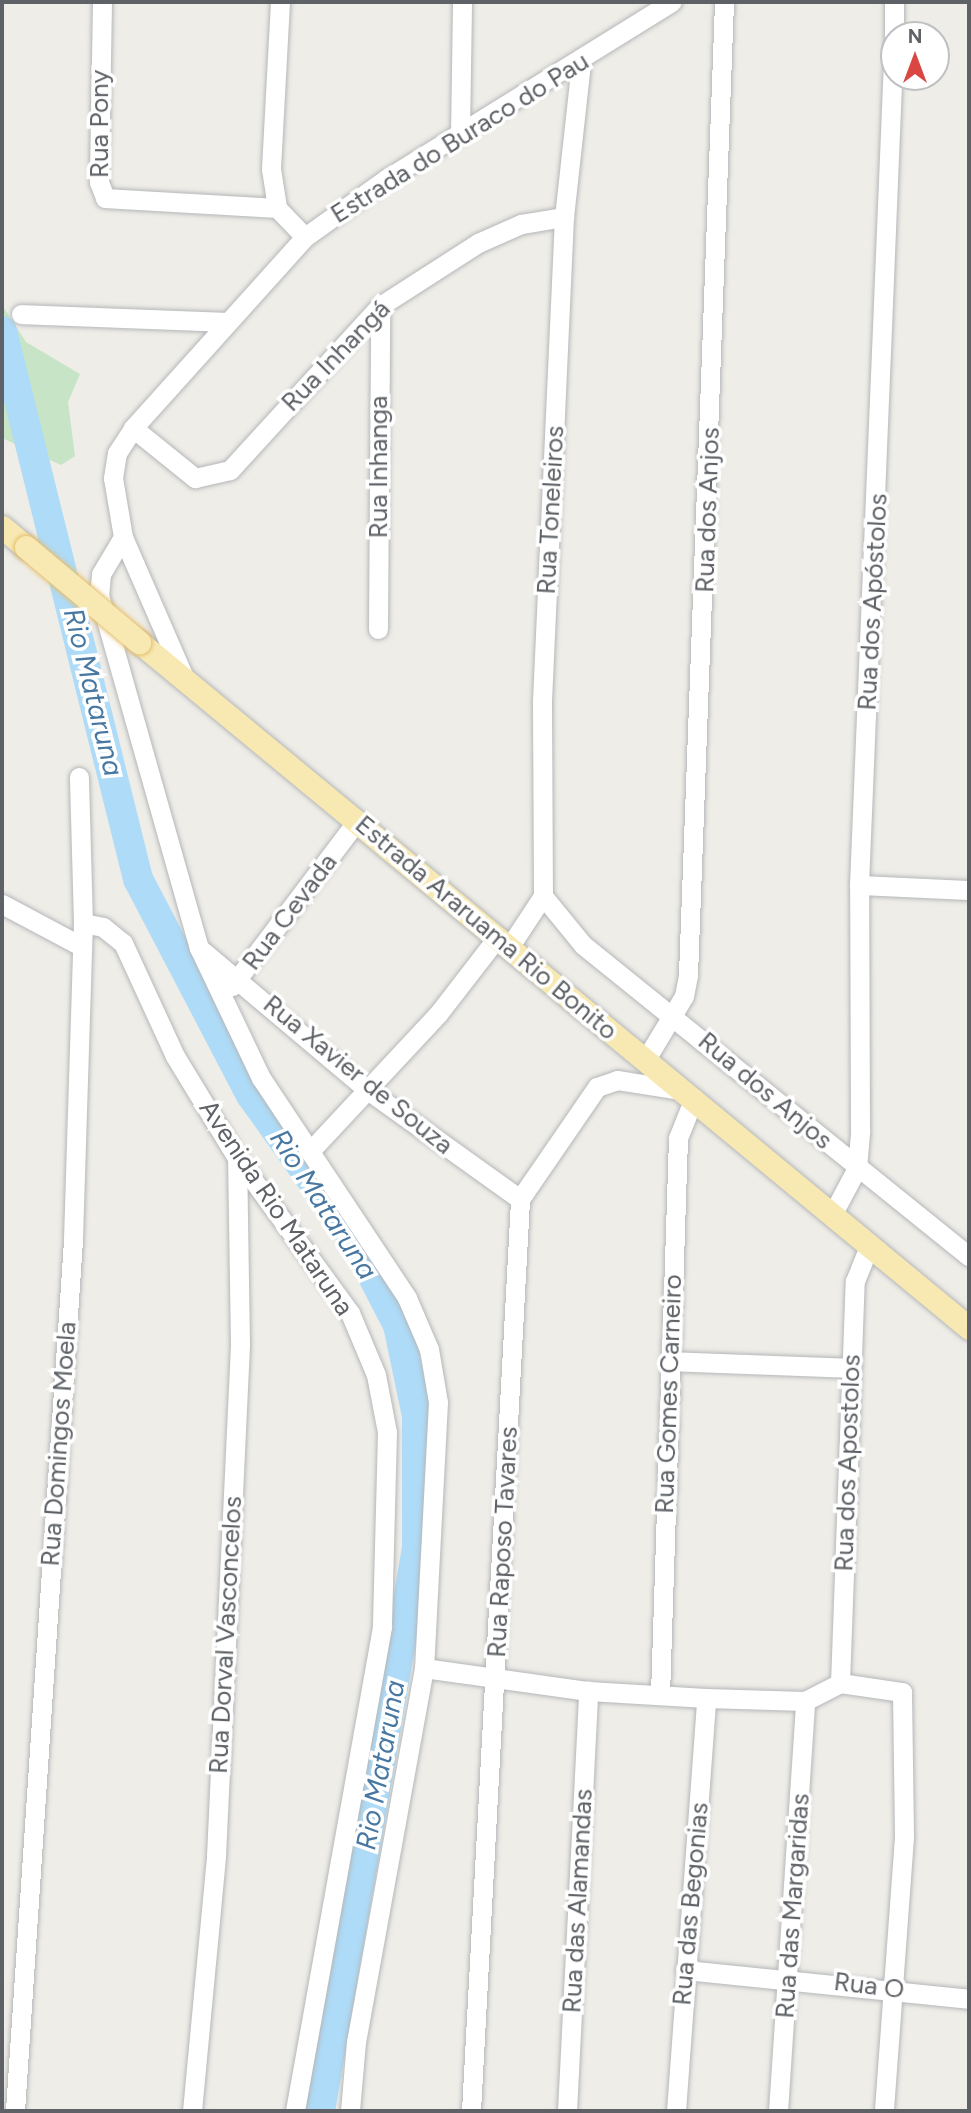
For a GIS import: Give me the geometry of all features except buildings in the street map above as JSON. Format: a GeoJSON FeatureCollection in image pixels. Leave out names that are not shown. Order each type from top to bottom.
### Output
{"type":"FeatureCollection","features":[{"type":"Feature","properties":{"kind":"main road","name":"Estrada Araruama Rio Bonito"},"geometry":{"type":"LineString","coordinates":[[2,527],[502,944],[690,1094],[969,1327]]}},
{"type":"Feature","properties":{"kind":"street","name":"Rua Pony"},"geometry":{"type":"LineString","coordinates":[[102,2],[99,182],[105,198],[277,208]]}},
{"type":"Feature","properties":{"kind":"street"},"geometry":{"type":"LineString","coordinates":[[280,2],[271,169],[277,208],[305,237]]}},
{"type":"Feature","properties":{"kind":"street"},"geometry":{"type":"LineString","coordinates":[[460,133],[462,2]]}},
{"type":"Feature","properties":{"kind":"street"},"geometry":{"type":"LineString","coordinates":[[640,2],[640,25]]}},
{"type":"Feature","properties":{"kind":"street","name":"Estrada do Buraco do Pau"},"geometry":{"type":"LineString","coordinates":[[187,682],[155,623],[122,537],[113,478],[117,453],[133,428],[305,237],[460,133],[581,62],[672,2]]}},
{"type":"Feature","properties":{"kind":"street","name":"Rua dos Anjos"},"geometry":{"type":"LineString","coordinates":[[646,1059],[673,1014],[688,975],[703,684],[724,2]]}},
{"type":"Feature","properties":{"kind":"street","name":"Rua dos Apóstolos"},"geometry":{"type":"LineString","coordinates":[[894,2],[894,21]]}},
{"type":"Feature","properties":{"kind":"street","name":"Rua Toneleiros"},"geometry":{"type":"LineString","coordinates":[[543,896],[542,701],[564,217],[581,62]]}},
{"type":"Feature","properties":{"kind":"street","name":"Rua dos Apóstolos"},"geometry":{"type":"LineString","coordinates":[[832,1215],[857,1168],[859,885],[892,91]]}},
{"type":"Feature","properties":{"kind":"street","name":"Rua Inhangá"},"geometry":{"type":"LineString","coordinates":[[133,428],[195,478],[230,470],[380,306],[478,243],[521,224],[564,217]]}},
{"type":"Feature","properties":{"kind":"street","name":"Rua Inhanga"},"geometry":{"type":"LineString","coordinates":[[378,629],[380,306]]}},
{"type":"Feature","properties":{"kind":"street"},"geometry":{"type":"LineString","coordinates":[[21,314],[226,322]]}},
{"type":"Feature","properties":{"kind":"street"},"geometry":{"type":"LineString","coordinates":[[122,537],[101,575],[99,595],[115,664],[198,948],[219,1000],[261,1078],[312,1149],[383,1257],[429,1349],[438,1402],[424,1668],[356,2042],[349,2111]]}},
{"type":"Feature","properties":{"kind":"street","name":"Rua Domingos Moela"},"geometry":{"type":"LineString","coordinates":[[15,2111],[72,1238],[83,923],[79,777]]}},
{"type":"Feature","properties":{"kind":"street","name":"Rua Cevada"},"geometry":{"type":"LineString","coordinates":[[219,1000],[239,979],[357,821]]}},
{"type":"Feature","properties":{"kind":"street"},"geometry":{"type":"LineString","coordinates":[[859,885],[969,890]]}},
{"type":"Feature","properties":{"kind":"street"},"geometry":{"type":"LineString","coordinates":[[312,1149],[369,1091],[543,896],[583,946],[673,1014]]}},
{"type":"Feature","properties":{"kind":"street"},"geometry":{"type":"LineString","coordinates":[[2,904],[81,946]]}},
{"type":"Feature","properties":{"kind":"street","name":"Avenida Rio Mataruna"},"geometry":{"type":"LineString","coordinates":[[83,923],[103,927],[122,943],[175,1056],[237,1158],[350,1313],[376,1375],[387,1432],[382,1628],[295,2111]]}},
{"type":"Feature","properties":{"kind":"street","name":"Rua Xavier de Souza"},"geometry":{"type":"LineString","coordinates":[[198,948],[239,979],[369,1091],[520,1199]]}},
{"type":"Feature","properties":{"kind":"street","name":"Rua dos Anjos"},"geometry":{"type":"LineString","coordinates":[[673,1014],[857,1168]]}},
{"type":"Feature","properties":{"kind":"street"},"geometry":{"type":"LineString","coordinates":[[520,1199],[597,1087],[617,1080],[690,1094]]}},
{"type":"Feature","properties":{"kind":"street","name":"Rua Gomes Carneiro"},"geometry":{"type":"LineString","coordinates":[[660,1695],[678,1138],[690,1094]]}},
{"type":"Feature","properties":{"kind":"street","name":"Rua Dorval Vasconcelos"},"geometry":{"type":"LineString","coordinates":[[192,2111],[216,1856],[240,1345],[237,1158]]}},
{"type":"Feature","properties":{"kind":"street"},"geometry":{"type":"LineString","coordinates":[[857,1168],[969,1256]]}},
{"type":"Feature","properties":{"kind":"street","name":"Rua Raposo Tavares"},"geometry":{"type":"LineString","coordinates":[[471,2111],[520,1199]]}},
{"type":"Feature","properties":{"kind":"street","name":"Rua dos Apostolos"},"geometry":{"type":"LineString","coordinates":[[840,1683],[855,1281],[869,1246]]}},
{"type":"Feature","properties":{"kind":"street"},"geometry":{"type":"LineString","coordinates":[[669,1361],[851,1368]]}},
{"type":"Feature","properties":{"kind":"street"},"geometry":{"type":"LineString","coordinates":[[424,1668],[588,1691],[805,1702],[840,1683],[895,1690],[907,1698],[884,2111]]}},
{"type":"Feature","properties":{"kind":"street","name":"Rua das Alamandas"},"geometry":{"type":"LineString","coordinates":[[567,2111],[588,1691]]}},
{"type":"Feature","properties":{"kind":"street","name":"Rua das Begonias"},"geometry":{"type":"LineString","coordinates":[[676,2111],[706,1698]]}},
{"type":"Feature","properties":{"kind":"street","name":"Rua das Margaridas"},"geometry":{"type":"LineString","coordinates":[[778,2111],[789,1977],[805,1702]]}},
{"type":"Feature","properties":{"kind":"street","name":"Rua O"},"geometry":{"type":"LineString","coordinates":[[685,1970],[789,1977],[969,1999]]}},
{"type":"Feature","properties":{"kind":"green space"},"geometry":{"type":"Polygon","coordinates":[[[2,305],[26,342],[80,374],[68,402],[75,456],[61,465],[2,438],[2,305]]]}},
{"type":"Feature","properties":{"kind":"waterway","name":"Rio Mataruna"},"geometry":{"type":"LineString","coordinates":[[2,331],[138,879],[251,1095],[352,1236],[398,1325],[417,1416],[417,1548],[320,2111]]}}]}
